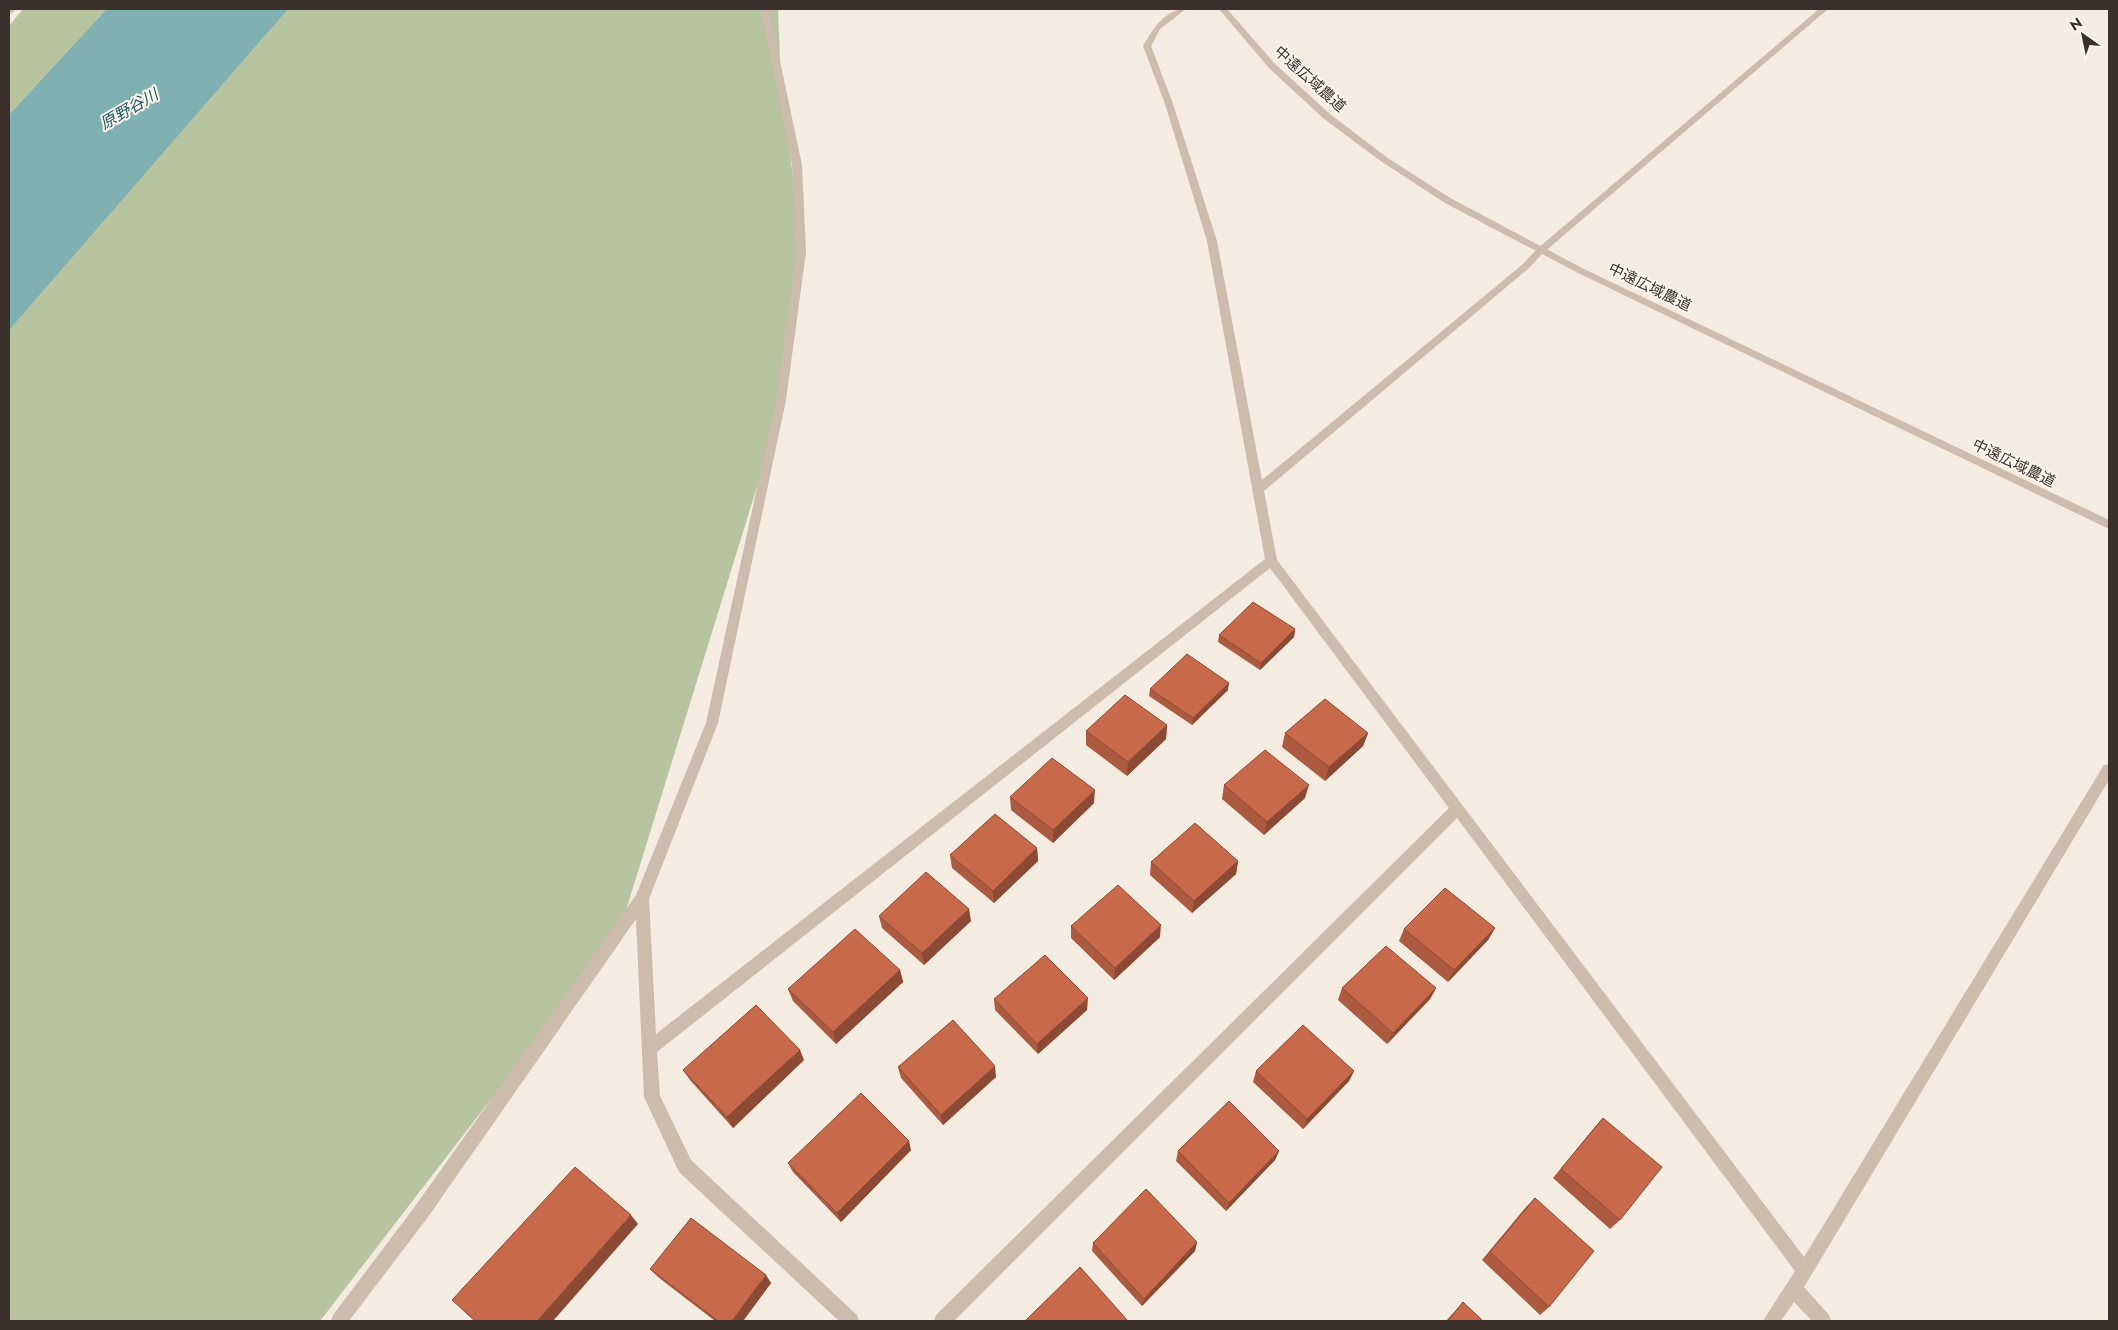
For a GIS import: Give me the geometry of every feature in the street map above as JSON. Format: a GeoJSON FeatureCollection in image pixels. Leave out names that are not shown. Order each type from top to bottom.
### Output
{"type":"FeatureCollection","features":[{"type":"Feature","properties":{"kind":"street"},"geometry":{"type":"LineString","coordinates":[[9,13],[13,9]]}},
{"type":"Feature","properties":{"kind":"street"},"geometry":{"type":"LineString","coordinates":[[338,1321],[422,1211],[642,899],[712,723],[781,400],[801,252],[797,165],[765,9]]}},
{"type":"Feature","properties":{"kind":"street"},"geometry":{"type":"LineString","coordinates":[[1182,9],[1157,28],[1147,46],[1169,104],[1212,241],[1272,561],[1805,1271]]}},
{"type":"Feature","properties":{"kind":"street","name":"中遠広域農道"},"geometry":{"type":"LineString","coordinates":[[1223,9],[1272,68],[1316,108],[1361,143],[1427,188],[1540,251],[2109,525]]}},
{"type":"Feature","properties":{"kind":"street"},"geometry":{"type":"LineString","coordinates":[[1259,489],[1526,266],[1540,251],[1824,9]]}},
{"type":"Feature","properties":{"kind":"street"},"geometry":{"type":"LineString","coordinates":[[649,1049],[1272,561]]}},
{"type":"Feature","properties":{"kind":"street"},"geometry":{"type":"LineString","coordinates":[[1771,1321],[1805,1271],[2109,769]]}},
{"type":"Feature","properties":{"kind":"street"},"geometry":{"type":"LineString","coordinates":[[942,1321],[1457,809]]}},
{"type":"Feature","properties":{"kind":"street"},"geometry":{"type":"LineString","coordinates":[[642,899],[652,1097],[685,1166],[851,1321]]}},
{"type":"Feature","properties":{"kind":"street"},"geometry":{"type":"LineString","coordinates":[[1793,1288],[1823,1321]]}},
{"type":"Feature","properties":{"kind":"green space"},"geometry":{"type":"Polygon","coordinates":[[[23,9],[778,9],[781,89],[801,236],[773,435],[619,933],[320,1321],[9,1321],[9,26],[23,9]]]}},
{"type":"Feature","properties":{"kind":"water","name":"原野谷川"},"geometry":{"type":"Polygon","coordinates":[[[107,9],[288,9],[9,330],[9,115],[107,9]]]}},
{"type":"Feature","properties":{"kind":"building"},"geometry":{"type":"Polygon","coordinates":[[[1253,602],[1295,629],[1261,663],[1219,635],[1253,602]]]}},
{"type":"Feature","properties":{"kind":"building"},"geometry":{"type":"Polygon","coordinates":[[[1187,654],[1229,683],[1193,718],[1150,689],[1187,654]]]}},
{"type":"Feature","properties":{"kind":"building"},"geometry":{"type":"Polygon","coordinates":[[[1125,695],[1167,725],[1128,762],[1086,731],[1125,695]]]}},
{"type":"Feature","properties":{"kind":"building"},"geometry":{"type":"Polygon","coordinates":[[[1325,699],[1368,733],[1329,767],[1285,733],[1325,699]]]}},
{"type":"Feature","properties":{"kind":"building"},"geometry":{"type":"Polygon","coordinates":[[[1265,750],[1309,785],[1267,822],[1224,785],[1265,750]]]}},
{"type":"Feature","properties":{"kind":"building"},"geometry":{"type":"Polygon","coordinates":[[[1052,758],[1095,790],[1053,830],[1010,797],[1052,758]]]}},
{"type":"Feature","properties":{"kind":"building"},"geometry":{"type":"Polygon","coordinates":[[[995,814],[1037,848],[993,891],[950,855],[995,814]]]}},
{"type":"Feature","properties":{"kind":"building"},"geometry":{"type":"Polygon","coordinates":[[[1195,823],[1238,861],[1194,901],[1151,862],[1195,823]]]}},
{"type":"Feature","properties":{"kind":"building"},"geometry":{"type":"Polygon","coordinates":[[[926,872],[969,909],[922,953],[879,916],[926,872]]]}},
{"type":"Feature","properties":{"kind":"building"},"geometry":{"type":"Polygon","coordinates":[[[1118,885],[1161,925],[1115,968],[1071,926],[1118,885]]]}},
{"type":"Feature","properties":{"kind":"building"},"geometry":{"type":"Polygon","coordinates":[[[1445,888],[1495,928],[1454,970],[1404,929],[1445,888]]]}},
{"type":"Feature","properties":{"kind":"building"},"geometry":{"type":"Polygon","coordinates":[[[855,929],[900,970],[833,1032],[788,989],[855,929]]]}},
{"type":"Feature","properties":{"kind":"building"},"geometry":{"type":"Polygon","coordinates":[[[1386,946],[1436,988],[1393,1033],[1342,988],[1386,946]]]}},
{"type":"Feature","properties":{"kind":"building"},"geometry":{"type":"Polygon","coordinates":[[[1045,955],[1088,998],[1037,1044],[994,999],[1045,955]]]}},
{"type":"Feature","properties":{"kind":"building"},"geometry":{"type":"Polygon","coordinates":[[[756,1005],[800,1050],[727,1117],[683,1070],[756,1005]]]}},
{"type":"Feature","properties":{"kind":"building"},"geometry":{"type":"Polygon","coordinates":[[[953,1020],[995,1066],[941,1115],[898,1067],[953,1020]]]}},
{"type":"Feature","properties":{"kind":"building"},"geometry":{"type":"Polygon","coordinates":[[[1303,1025],[1354,1071],[1307,1119],[1256,1071],[1303,1025]]]}},
{"type":"Feature","properties":{"kind":"building"},"geometry":{"type":"Polygon","coordinates":[[[861,1093],[909,1141],[837,1213],[788,1163],[861,1093]]]}},
{"type":"Feature","properties":{"kind":"building"},"geometry":{"type":"Polygon","coordinates":[[[1229,1101],[1279,1151],[1229,1203],[1178,1151],[1229,1101]]]}},
{"type":"Feature","properties":{"kind":"building"},"geometry":{"type":"Polygon","coordinates":[[[1603,1118],[1662,1167],[1620,1220],[1561,1169],[1603,1118]]]}},
{"type":"Feature","properties":{"kind":"building"},"geometry":{"type":"Polygon","coordinates":[[[575,1167],[631,1215],[537,1321],[475,1321],[452,1300],[575,1167]]]}},
{"type":"Feature","properties":{"kind":"building"},"geometry":{"type":"Polygon","coordinates":[[[1146,1189],[1197,1242],[1144,1299],[1093,1243],[1146,1189]]]}},
{"type":"Feature","properties":{"kind":"building"},"geometry":{"type":"Polygon","coordinates":[[[1535,1198],[1594,1251],[1549,1307],[1490,1252],[1535,1198]]]}},
{"type":"Feature","properties":{"kind":"building"},"geometry":{"type":"Polygon","coordinates":[[[691,1218],[766,1275],[732,1321],[718,1321],[650,1269],[691,1218]]]}},
{"type":"Feature","properties":{"kind":"building"},"geometry":{"type":"Polygon","coordinates":[[[1080,1267],[1128,1321],[1025,1321],[1080,1267]]]}},
{"type":"Feature","properties":{"kind":"building"},"geometry":{"type":"Polygon","coordinates":[[[1463,1302],[1483,1321],[1448,1321],[1463,1302]]]}}]}
